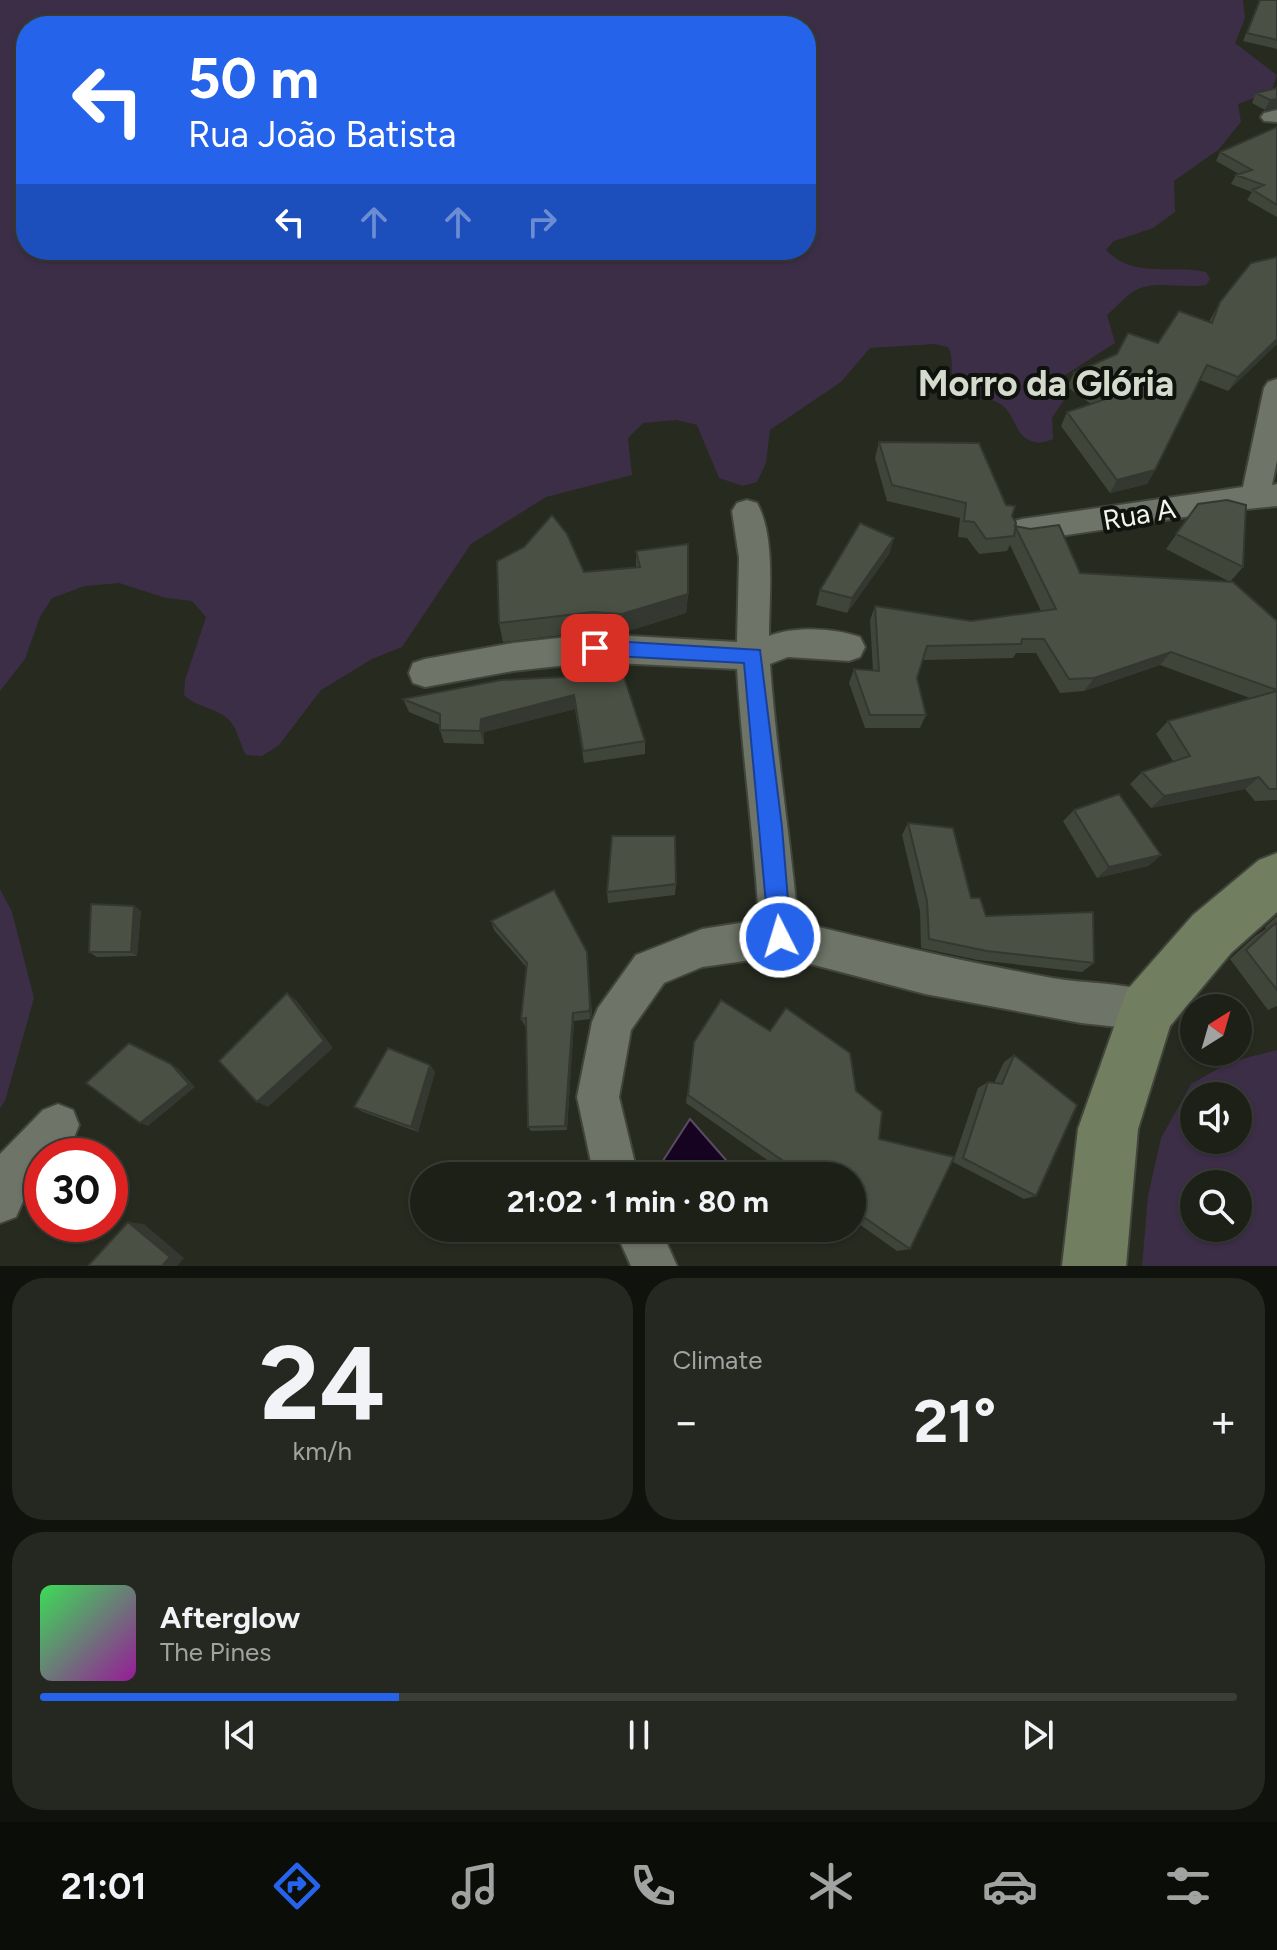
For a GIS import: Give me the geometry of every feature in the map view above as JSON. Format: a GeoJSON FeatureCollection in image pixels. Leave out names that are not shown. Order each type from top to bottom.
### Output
{"type":"FeatureCollection","features":[{"type":"Feature","properties":{"kind":"main road"},"geometry":{"type":"LineString","coordinates":[[1094,1266],[1108,1129],[1147,1010],[1212,934],[1277,878]]}},
{"type":"Feature","properties":{"kind":"street"},"geometry":{"type":"LineString","coordinates":[[1270,489],[1277,388]]}},
{"type":"Feature","properties":{"kind":"street","name":"Rua A"},"geometry":{"type":"LineString","coordinates":[[1022,530],[1106,520],[1270,489]]}},
{"type":"Feature","properties":{"kind":"street"},"geometry":{"type":"LineString","coordinates":[[747,511],[754,558],[753,656],[758,736],[771,827],[780,937]]}},
{"type":"Feature","properties":{"kind":"street"},"geometry":{"type":"LineString","coordinates":[[425,673],[513,657],[595,648],[753,656],[787,643],[849,647]]}},
{"type":"Feature","properties":{"kind":"street"},"geometry":{"type":"LineString","coordinates":[[613,1162],[598,1097],[612,1022],[650,969],[702,948],[780,937],[925,974],[1081,1003],[1147,1010]]}},
{"type":"Feature","properties":{"kind":"street"},"geometry":{"type":"LineString","coordinates":[[0,1201],[18,1164],[58,1125]]}},
{"type":"Feature","properties":{"kind":"street"},"geometry":{"type":"LineString","coordinates":[[643,1242],[654,1266]]}},
{"type":"Feature","properties":{"kind":"shaded area"},"geometry":{"type":"Polygon","coordinates":[[[0,0],[1243,0],[1245,18],[1235,43],[1277,75],[1271,92],[1238,104],[1241,122],[1218,150],[1174,181],[1175,212],[1153,228],[1114,241],[1106,250],[1128,265],[1206,272],[1210,279],[1206,285],[1144,287],[1129,295],[1107,315],[1115,343],[1062,377],[1064,400],[1052,418],[1053,439],[1041,442],[1029,440],[1002,405],[962,389],[953,378],[948,347],[935,344],[870,348],[841,382],[770,430],[766,463],[757,482],[743,486],[719,478],[697,425],[677,420],[643,423],[628,438],[632,475],[546,497],[471,544],[402,647],[372,659],[321,690],[279,745],[262,756],[246,755],[229,720],[184,695],[185,680],[206,617],[192,601],[166,598],[119,583],[85,586],[52,598],[40,617],[25,659],[0,691],[0,0]]]}},
{"type":"Feature","properties":{"kind":"shaded area"},"geometry":{"type":"Polygon","coordinates":[[[0,889],[12,912],[34,998],[5,1101],[0,1108],[0,889]]]}},
{"type":"Feature","properties":{"kind":"shaded area"},"geometry":{"type":"Polygon","coordinates":[[[1277,1050],[1277,1266],[1142,1266],[1148,1196],[1161,1138],[1180,1104],[1180,1154],[1252,1154],[1252,1082],[1195,1082],[1223,1066],[1252,1066],[1252,1056],[1277,1050]]]}},
{"type":"Feature","properties":{"kind":"shaded area"},"geometry":{"type":"Polygon","coordinates":[[[690,1119],[728,1162],[662,1162],[690,1119]]]}},
{"type":"Feature","properties":{"kind":"building"},"geometry":{"type":"Polygon","coordinates":[[[1260,0],[1277,0],[1277,40],[1247,33],[1260,0]]]}},
{"type":"Feature","properties":{"kind":"building"},"geometry":{"type":"Polygon","coordinates":[[[1277,88],[1277,99],[1270,100],[1256,93],[1277,88]]]}},
{"type":"Feature","properties":{"kind":"building"},"geometry":{"type":"Polygon","coordinates":[[[1277,127],[1277,205],[1253,190],[1264,185],[1236,175],[1252,170],[1220,152],[1277,127]]]}},
{"type":"Feature","properties":{"kind":"building"},"geometry":{"type":"Polygon","coordinates":[[[1277,257],[1277,339],[1238,377],[1207,365],[1155,470],[1117,480],[1067,412],[1109,398],[1074,373],[1117,354],[1128,333],[1158,343],[1179,311],[1212,323],[1220,302],[1251,263],[1277,257]]]}},
{"type":"Feature","properties":{"kind":"building"},"geometry":{"type":"Polygon","coordinates":[[[879,442],[979,443],[1006,505],[1015,506],[1012,516],[1016,523],[1014,536],[986,539],[974,522],[964,521],[966,503],[892,485],[879,442]]]}},
{"type":"Feature","properties":{"kind":"building"},"geometry":{"type":"Polygon","coordinates":[[[1227,500],[1246,505],[1243,567],[1176,534],[1198,504],[1227,500]]]}},
{"type":"Feature","properties":{"kind":"building"},"geometry":{"type":"Polygon","coordinates":[[[552,515],[567,534],[584,572],[640,567],[636,551],[688,544],[688,594],[622,614],[593,612],[499,623],[497,561],[524,547],[552,515]]]}},
{"type":"Feature","properties":{"kind":"building"},"geometry":{"type":"Polygon","coordinates":[[[860,523],[894,538],[852,598],[820,590],[860,523]]]}},
{"type":"Feature","properties":{"kind":"building"},"geometry":{"type":"Polygon","coordinates":[[[1059,525],[1080,573],[1233,582],[1277,621],[1277,690],[1171,652],[1094,678],[1069,679],[1044,639],[1022,639],[1021,644],[927,646],[917,678],[926,715],[870,715],[854,669],[879,671],[875,606],[971,621],[1056,609],[1015,526],[1030,529],[1059,525]]]}},
{"type":"Feature","properties":{"kind":"building"},"geometry":{"type":"Polygon","coordinates":[[[623,674],[645,741],[583,751],[574,695],[481,719],[480,731],[440,730],[440,714],[403,699],[501,680],[623,674]]]}},
{"type":"Feature","properties":{"kind":"building"},"geometry":{"type":"Polygon","coordinates":[[[1277,691],[1277,789],[1269,789],[1259,777],[1164,796],[1142,772],[1190,756],[1168,721],[1277,691]]]}},
{"type":"Feature","properties":{"kind":"building"},"geometry":{"type":"Polygon","coordinates":[[[1119,794],[1161,855],[1109,867],[1074,810],[1119,794]]]}},
{"type":"Feature","properties":{"kind":"building"},"geometry":{"type":"Polygon","coordinates":[[[908,823],[953,828],[971,898],[980,898],[986,916],[1093,912],[1094,963],[987,951],[929,939],[927,901],[908,823]]]}},
{"type":"Feature","properties":{"kind":"building"},"geometry":{"type":"Polygon","coordinates":[[[612,836],[675,836],[676,884],[607,892],[612,836]]]}},
{"type":"Feature","properties":{"kind":"building"},"geometry":{"type":"Polygon","coordinates":[[[554,890],[587,952],[590,1007],[589,1011],[573,1013],[565,1126],[528,1127],[526,1018],[521,1019],[527,963],[491,921],[554,890]]]}},
{"type":"Feature","properties":{"kind":"building"},"geometry":{"type":"Polygon","coordinates":[[[91,904],[134,906],[131,952],[89,952],[91,904]]]}},
{"type":"Feature","properties":{"kind":"building"},"geometry":{"type":"Polygon","coordinates":[[[1277,923],[1277,990],[1246,950],[1277,923]]]}},
{"type":"Feature","properties":{"kind":"building"},"geometry":{"type":"Polygon","coordinates":[[[287,993],[324,1041],[257,1102],[219,1061],[287,993]]]}},
{"type":"Feature","properties":{"kind":"building"},"geometry":{"type":"Polygon","coordinates":[[[721,1000],[770,1031],[786,1008],[850,1053],[856,1091],[882,1112],[879,1139],[954,1157],[910,1249],[866,1219],[866,1162],[785,1162],[688,1095],[694,1042],[721,1000]]]}},
{"type":"Feature","properties":{"kind":"building"},"geometry":{"type":"Polygon","coordinates":[[[129,1043],[171,1064],[189,1084],[140,1123],[86,1083],[129,1043]]]}},
{"type":"Feature","properties":{"kind":"building"},"geometry":{"type":"Polygon","coordinates":[[[388,1048],[430,1065],[411,1127],[354,1107],[388,1048]]]}},
{"type":"Feature","properties":{"kind":"building"},"geometry":{"type":"Polygon","coordinates":[[[1014,1055],[1077,1105],[1036,1196],[963,1158],[988,1082],[1002,1084],[1014,1055]]]}},
{"type":"Feature","properties":{"kind":"building"},"geometry":{"type":"Polygon","coordinates":[[[128,1222],[170,1257],[162,1266],[88,1266],[110,1242],[128,1242],[128,1222]]]}},
{"type":"Feature","properties":{"kind":"district","name":"Morro da Glória"},"geometry":{"type":"Point","coordinates":[1046,383]}},
{"type":"Feature","properties":{"kind":"route"},"geometry":{"type":"LineString","coordinates":[[595,648],[753,656],[758,736],[771,827],[780,937]]}}]}
